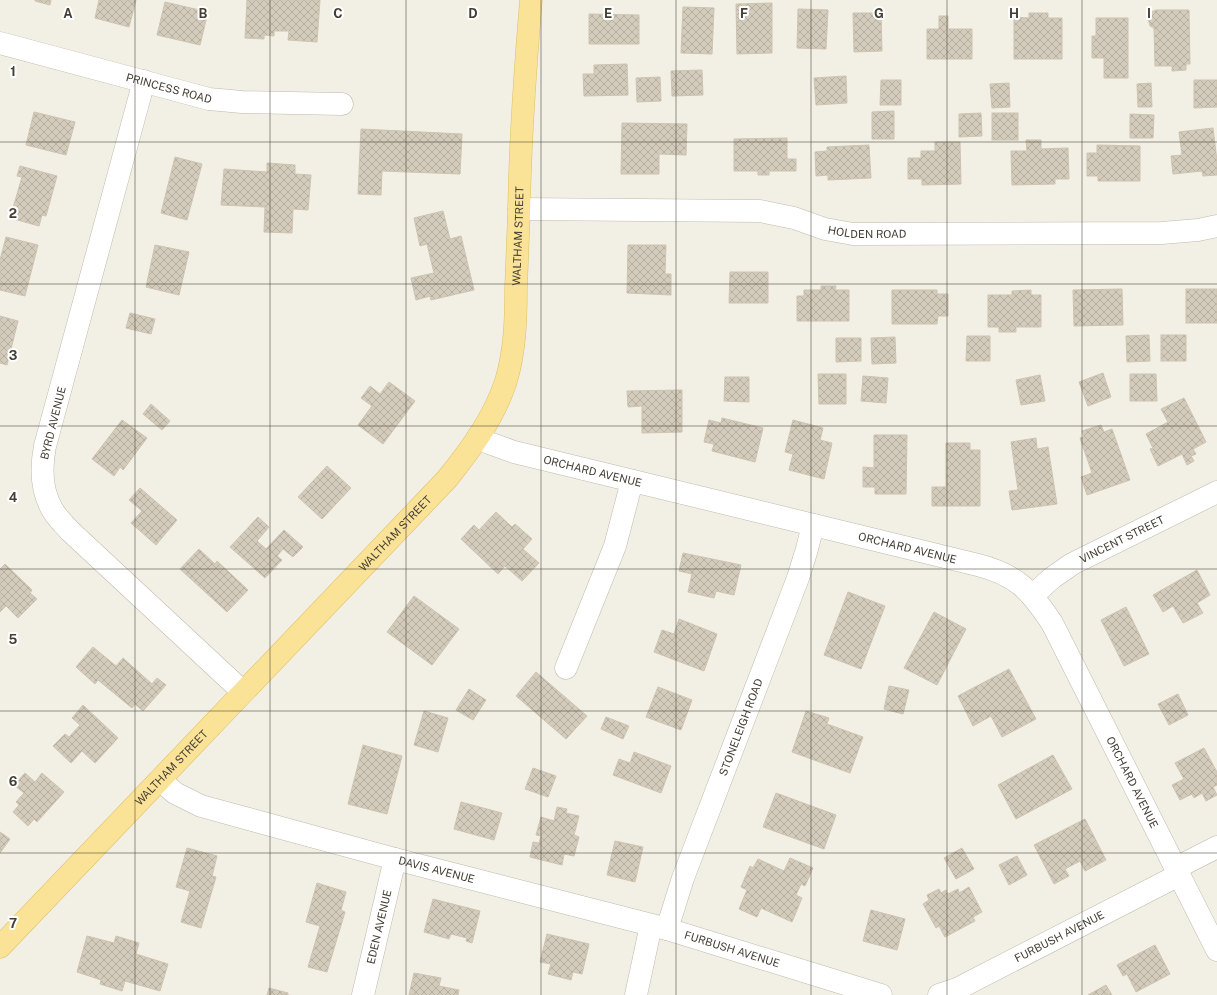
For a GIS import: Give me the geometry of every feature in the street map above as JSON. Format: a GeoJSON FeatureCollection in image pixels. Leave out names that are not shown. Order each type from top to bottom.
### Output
{"type":"FeatureCollection","features":[{"type":"Feature","properties":{"kind":"main road","name":"WALTHAM STREET"},"geometry":{"type":"LineString","coordinates":[[2,940],[160,780],[447,479],[470,450],[478,437],[498,401],[506,380],[513,346],[516,308],[523,106],[531,0]]}},
{"type":"Feature","properties":{"kind":"street","name":"PRINCESS ROAD"},"geometry":{"type":"LineString","coordinates":[[0,43],[204,98],[219,100],[342,104]]}},
{"type":"Feature","properties":{"kind":"street","name":"BYRD AVENUE"},"geometry":{"type":"LineString","coordinates":[[144,81],[45,446],[42,472],[44,485],[52,509],[70,531],[243,692]]}},
{"type":"Feature","properties":{"kind":"street","name":"HOLDEN ROAD"},"geometry":{"type":"LineString","coordinates":[[519,209],[760,211],[794,218],[825,229],[853,234],[1162,233],[1198,230],[1217,226]]}},
{"type":"Feature","properties":{"kind":"street","name":"ORCHARD AVENUE"},"geometry":{"type":"LineString","coordinates":[[478,437],[489,443],[514,452],[993,569],[1007,575],[1020,584],[1032,596],[1052,623],[1062,640],[1217,950]]}},
{"type":"Feature","properties":{"kind":"street"},"geometry":{"type":"LineString","coordinates":[[566,668],[615,546],[632,481]]}},
{"type":"Feature","properties":{"kind":"street","name":"VINCENT STREET"},"geometry":{"type":"LineString","coordinates":[[1032,596],[1052,578],[1072,564],[1217,492]]}},
{"type":"Feature","properties":{"kind":"street","name":"STONELEIGH ROAD"},"geometry":{"type":"LineString","coordinates":[[659,927],[683,878],[800,571],[813,525]]}},
{"type":"Feature","properties":{"kind":"street","name":"DAVIS AVENUE"},"geometry":{"type":"LineString","coordinates":[[160,780],[175,793],[202,806],[395,859],[659,927]]}},
{"type":"Feature","properties":{"kind":"street","name":"FURBUSH AVENUE"},"geometry":{"type":"LineString","coordinates":[[939,995],[957,989],[1178,872],[1217,847]]}},
{"type":"Feature","properties":{"kind":"street","name":"EDEN AVENUE"},"geometry":{"type":"LineString","coordinates":[[363,995],[395,859]]}},
{"type":"Feature","properties":{"kind":"street"},"geometry":{"type":"LineString","coordinates":[[636,995],[659,927]]}},
{"type":"Feature","properties":{"kind":"street","name":"FURBUSH AVENUE"},"geometry":{"type":"LineString","coordinates":[[659,927],[881,995]]}},
{"type":"Feature","properties":{"kind":"building"},"geometry":{"type":"Polygon","coordinates":[[[35,0],[51,0],[50,5],[35,0]]]}},
{"type":"Feature","properties":{"kind":"building"},"geometry":{"type":"Polygon","coordinates":[[[99,0],[136,0],[129,27],[95,18],[99,0]]]}},
{"type":"Feature","properties":{"kind":"building"},"geometry":{"type":"Polygon","coordinates":[[[247,0],[320,0],[317,42],[288,40],[289,31],[274,31],[274,36],[264,35],[264,39],[245,38],[247,0]]]}},
{"type":"Feature","properties":{"kind":"building"},"geometry":{"type":"Polygon","coordinates":[[[165,2],[208,12],[200,45],[157,35],[165,2]]]}},
{"type":"Feature","properties":{"kind":"building"},"geometry":{"type":"Polygon","coordinates":[[[772,3],[772,53],[737,54],[736,4],[772,3]]]}},
{"type":"Feature","properties":{"kind":"building"},"geometry":{"type":"Polygon","coordinates":[[[683,7],[714,8],[712,54],[681,53],[683,7]]]}},
{"type":"Feature","properties":{"kind":"building"},"geometry":{"type":"Polygon","coordinates":[[[798,9],[828,10],[826,49],[797,48],[798,9]]]}},
{"type":"Feature","properties":{"kind":"building"},"geometry":{"type":"Polygon","coordinates":[[[1156,10],[1189,10],[1190,64],[1186,64],[1186,70],[1172,71],[1172,66],[1155,66],[1154,28],[1150,26],[1148,18],[1151,12],[1156,10]]]}},
{"type":"Feature","properties":{"kind":"building"},"geometry":{"type":"Polygon","coordinates":[[[853,13],[881,13],[882,51],[854,52],[853,13]]]}},
{"type":"Feature","properties":{"kind":"building"},"geometry":{"type":"Polygon","coordinates":[[[1029,13],[1048,13],[1048,18],[1062,18],[1062,59],[1014,59],[1014,17],[1029,18],[1029,13]]]}},
{"type":"Feature","properties":{"kind":"building"},"geometry":{"type":"Polygon","coordinates":[[[589,14],[639,15],[639,44],[589,44],[589,14]]]}},
{"type":"Feature","properties":{"kind":"building"},"geometry":{"type":"Polygon","coordinates":[[[939,16],[948,16],[948,29],[972,29],[972,59],[927,59],[927,29],[939,29],[939,16]]]}},
{"type":"Feature","properties":{"kind":"building"},"geometry":{"type":"Polygon","coordinates":[[[1096,18],[1128,18],[1128,78],[1104,78],[1104,58],[1092,58],[1092,36],[1096,36],[1096,18]]]}},
{"type":"Feature","properties":{"kind":"building"},"geometry":{"type":"Polygon","coordinates":[[[627,64],[628,95],[584,96],[583,74],[594,74],[594,65],[627,64]]]}},
{"type":"Feature","properties":{"kind":"building"},"geometry":{"type":"Polygon","coordinates":[[[702,70],[703,95],[672,96],[671,71],[702,70]]]}},
{"type":"Feature","properties":{"kind":"building"},"geometry":{"type":"Polygon","coordinates":[[[846,76],[847,103],[816,105],[814,78],[846,76]]]}},
{"type":"Feature","properties":{"kind":"building"},"geometry":{"type":"Polygon","coordinates":[[[660,77],[661,101],[637,102],[636,78],[660,77]]]}},
{"type":"Feature","properties":{"kind":"building"},"geometry":{"type":"Polygon","coordinates":[[[881,80],[901,80],[901,105],[880,105],[881,80]]]}},
{"type":"Feature","properties":{"kind":"building"},"geometry":{"type":"Polygon","coordinates":[[[1194,80],[1217,80],[1217,107],[1194,108],[1194,80]]]}},
{"type":"Feature","properties":{"kind":"building"},"geometry":{"type":"Polygon","coordinates":[[[1009,83],[1010,107],[992,108],[990,84],[1009,83]]]}},
{"type":"Feature","properties":{"kind":"building"},"geometry":{"type":"Polygon","coordinates":[[[1151,83],[1152,107],[1138,107],[1137,84],[1151,83]]]}},
{"type":"Feature","properties":{"kind":"building"},"geometry":{"type":"Polygon","coordinates":[[[894,111],[894,139],[872,139],[872,112],[894,111]]]}},
{"type":"Feature","properties":{"kind":"building"},"geometry":{"type":"Polygon","coordinates":[[[34,112],[75,122],[66,155],[26,145],[34,112]]]}},
{"type":"Feature","properties":{"kind":"building"},"geometry":{"type":"Polygon","coordinates":[[[981,113],[982,136],[959,137],[959,114],[981,113]]]}},
{"type":"Feature","properties":{"kind":"building"},"geometry":{"type":"Polygon","coordinates":[[[992,113],[1018,113],[1018,140],[992,140],[992,113]]]}},
{"type":"Feature","properties":{"kind":"building"},"geometry":{"type":"Polygon","coordinates":[[[1130,114],[1154,115],[1153,138],[1130,138],[1130,114]]]}},
{"type":"Feature","properties":{"kind":"building"},"geometry":{"type":"Polygon","coordinates":[[[622,123],[687,124],[686,155],[659,154],[659,174],[621,174],[622,123]]]}},
{"type":"Feature","properties":{"kind":"building"},"geometry":{"type":"Polygon","coordinates":[[[1213,128],[1217,175],[1203,176],[1202,171],[1173,174],[1171,156],[1182,155],[1179,132],[1213,128]]]}},
{"type":"Feature","properties":{"kind":"building"},"geometry":{"type":"Polygon","coordinates":[[[361,129],[462,134],[460,174],[382,171],[381,195],[358,194],[361,129]]]}},
{"type":"Feature","properties":{"kind":"building"},"geometry":{"type":"Polygon","coordinates":[[[787,138],[787,159],[796,159],[796,171],[769,171],[769,175],[758,175],[758,171],[734,171],[734,139],[787,138]]]}},
{"type":"Feature","properties":{"kind":"building"},"geometry":{"type":"Polygon","coordinates":[[[1026,140],[1041,140],[1041,149],[1068,148],[1069,179],[1055,179],[1055,184],[1012,185],[1011,151],[1027,151],[1026,140]]]}},
{"type":"Feature","properties":{"kind":"building"},"geometry":{"type":"Polygon","coordinates":[[[935,142],[960,142],[961,184],[922,185],[922,179],[908,179],[908,158],[921,158],[921,151],[935,151],[935,142]]]}},
{"type":"Feature","properties":{"kind":"building"},"geometry":{"type":"Polygon","coordinates":[[[869,145],[871,178],[828,180],[828,175],[816,176],[815,152],[827,151],[827,147],[869,145]]]}},
{"type":"Feature","properties":{"kind":"building"},"geometry":{"type":"Polygon","coordinates":[[[1097,145],[1140,146],[1140,181],[1098,181],[1098,176],[1087,176],[1087,153],[1097,153],[1097,145]]]}},
{"type":"Feature","properties":{"kind":"building"},"geometry":{"type":"Polygon","coordinates":[[[175,157],[202,164],[187,220],[161,213],[175,157]]]}},
{"type":"Feature","properties":{"kind":"building"},"geometry":{"type":"Polygon","coordinates":[[[267,163],[295,165],[295,174],[311,175],[308,210],[293,209],[292,233],[264,232],[265,207],[221,205],[224,169],[267,172],[267,163]]]}},
{"type":"Feature","properties":{"kind":"building"},"geometry":{"type":"Polygon","coordinates":[[[20,166],[57,176],[46,216],[42,215],[39,226],[14,219],[17,209],[13,208],[22,177],[17,176],[20,166]]]}},
{"type":"Feature","properties":{"kind":"building"},"geometry":{"type":"Polygon","coordinates":[[[443,211],[450,239],[461,236],[474,290],[431,300],[430,296],[416,300],[411,278],[434,273],[427,244],[420,246],[414,218],[443,211]]]}},
{"type":"Feature","properties":{"kind":"building"},"geometry":{"type":"Polygon","coordinates":[[[6,237],[38,245],[25,296],[0,290],[0,260],[6,237]]]}},
{"type":"Feature","properties":{"kind":"building"},"geometry":{"type":"Polygon","coordinates":[[[155,245],[189,252],[179,295],[146,287],[155,245]]]}},
{"type":"Feature","properties":{"kind":"building"},"geometry":{"type":"Polygon","coordinates":[[[628,245],[666,245],[665,274],[671,274],[671,295],[627,293],[628,245]]]}},
{"type":"Feature","properties":{"kind":"building"},"geometry":{"type":"Polygon","coordinates":[[[730,272],[768,272],[768,303],[729,303],[730,272]]]}},
{"type":"Feature","properties":{"kind":"building"},"geometry":{"type":"Polygon","coordinates":[[[821,286],[836,286],[835,290],[849,290],[849,321],[797,321],[797,296],[804,296],[804,290],[821,290],[821,286]]]}},
{"type":"Feature","properties":{"kind":"building"},"geometry":{"type":"Polygon","coordinates":[[[1122,289],[1123,325],[1074,326],[1073,290],[1122,289]]]}},
{"type":"Feature","properties":{"kind":"building"},"geometry":{"type":"Polygon","coordinates":[[[1186,289],[1217,289],[1217,323],[1186,323],[1186,289]]]}},
{"type":"Feature","properties":{"kind":"building"},"geometry":{"type":"Polygon","coordinates":[[[892,290],[937,290],[937,294],[948,294],[948,316],[938,316],[937,324],[892,324],[892,290]]]}},
{"type":"Feature","properties":{"kind":"building"},"geometry":{"type":"Polygon","coordinates":[[[1031,290],[1031,295],[1041,295],[1041,327],[1016,327],[1016,332],[999,332],[999,327],[988,327],[988,295],[1012,295],[1012,291],[1031,290]]]}},
{"type":"Feature","properties":{"kind":"building"},"geometry":{"type":"Polygon","coordinates":[[[130,313],[155,319],[151,334],[126,328],[130,313]]]}},
{"type":"Feature","properties":{"kind":"building"},"geometry":{"type":"Polygon","coordinates":[[[0,316],[18,321],[7,365],[0,363],[0,316]]]}},
{"type":"Feature","properties":{"kind":"building"},"geometry":{"type":"Polygon","coordinates":[[[1149,335],[1150,361],[1127,362],[1126,336],[1149,335]]]}},
{"type":"Feature","properties":{"kind":"building"},"geometry":{"type":"Polygon","coordinates":[[[1161,335],[1186,335],[1186,361],[1161,361],[1161,335]]]}},
{"type":"Feature","properties":{"kind":"building"},"geometry":{"type":"Polygon","coordinates":[[[967,336],[990,336],[990,361],[966,361],[967,336]]]}},
{"type":"Feature","properties":{"kind":"building"},"geometry":{"type":"Polygon","coordinates":[[[895,337],[896,363],[872,364],[871,338],[895,337]]]}},
{"type":"Feature","properties":{"kind":"building"},"geometry":{"type":"Polygon","coordinates":[[[836,338],[861,338],[861,361],[836,362],[836,338]]]}},
{"type":"Feature","properties":{"kind":"building"},"geometry":{"type":"Polygon","coordinates":[[[1103,373],[1111,397],[1088,406],[1079,382],[1103,373]]]}},
{"type":"Feature","properties":{"kind":"building"},"geometry":{"type":"Polygon","coordinates":[[[818,374],[846,374],[846,404],[819,404],[818,374]]]}},
{"type":"Feature","properties":{"kind":"building"},"geometry":{"type":"Polygon","coordinates":[[[1130,374],[1156,374],[1157,401],[1130,401],[1130,374]]]}},
{"type":"Feature","properties":{"kind":"building"},"geometry":{"type":"Polygon","coordinates":[[[1040,375],[1045,401],[1021,405],[1016,380],[1040,375]]]}},
{"type":"Feature","properties":{"kind":"building"},"geometry":{"type":"Polygon","coordinates":[[[863,376],[888,378],[886,403],[861,401],[863,376]]]}},
{"type":"Feature","properties":{"kind":"building"},"geometry":{"type":"Polygon","coordinates":[[[725,377],[749,377],[749,402],[724,401],[725,377]]]}},
{"type":"Feature","properties":{"kind":"building"},"geometry":{"type":"Polygon","coordinates":[[[389,382],[415,401],[383,444],[358,425],[372,406],[361,398],[370,386],[380,394],[389,382]]]}},
{"type":"Feature","properties":{"kind":"building"},"geometry":{"type":"Polygon","coordinates":[[[682,390],[682,432],[642,433],[642,406],[628,407],[627,391],[682,390]]]}},
{"type":"Feature","properties":{"kind":"building"},"geometry":{"type":"Polygon","coordinates":[[[1184,398],[1206,442],[1193,449],[1196,454],[1191,456],[1194,461],[1187,465],[1182,454],[1158,466],[1150,449],[1153,448],[1146,434],[1168,422],[1161,409],[1184,398]]]}},
{"type":"Feature","properties":{"kind":"building"},"geometry":{"type":"Polygon","coordinates":[[[151,404],[170,421],[162,430],[143,414],[151,404]]]}},
{"type":"Feature","properties":{"kind":"building"},"geometry":{"type":"Polygon","coordinates":[[[722,418],[763,428],[755,462],[712,451],[714,444],[704,442],[709,420],[721,423],[722,418]]]}},
{"type":"Feature","properties":{"kind":"building"},"geometry":{"type":"Polygon","coordinates":[[[122,420],[147,438],[123,470],[120,467],[114,476],[92,459],[122,420]]]}},
{"type":"Feature","properties":{"kind":"building"},"geometry":{"type":"Polygon","coordinates":[[[793,420],[823,428],[820,440],[832,443],[824,479],[789,470],[793,454],[785,452],[793,420]]]}},
{"type":"Feature","properties":{"kind":"building"},"geometry":{"type":"Polygon","coordinates":[[[1101,425],[1104,432],[1112,429],[1130,480],[1087,495],[1081,477],[1092,473],[1080,438],[1084,437],[1082,431],[1101,425]]]}},
{"type":"Feature","properties":{"kind":"building"},"geometry":{"type":"Polygon","coordinates":[[[874,435],[907,435],[906,494],[875,494],[875,487],[863,487],[863,467],[874,468],[874,435]]]}},
{"type":"Feature","properties":{"kind":"building"},"geometry":{"type":"Polygon","coordinates":[[[1036,438],[1037,449],[1048,447],[1057,504],[1012,510],[1009,491],[1018,490],[1011,442],[1036,438]]]}},
{"type":"Feature","properties":{"kind":"building"},"geometry":{"type":"Polygon","coordinates":[[[946,443],[970,443],[970,450],[980,450],[980,506],[932,506],[932,487],[946,487],[946,443]]]}},
{"type":"Feature","properties":{"kind":"building"},"geometry":{"type":"Polygon","coordinates":[[[327,466],[351,488],[322,519],[298,497],[327,466]]]}},
{"type":"Feature","properties":{"kind":"building"},"geometry":{"type":"Polygon","coordinates":[[[140,488],[177,520],[156,545],[131,523],[142,511],[129,500],[140,488]]]}},
{"type":"Feature","properties":{"kind":"building"},"geometry":{"type":"Polygon","coordinates":[[[496,512],[512,527],[515,524],[532,539],[523,549],[539,563],[522,581],[505,566],[498,574],[461,539],[474,525],[479,530],[496,512]]]}},
{"type":"Feature","properties":{"kind":"building"},"geometry":{"type":"Polygon","coordinates":[[[258,517],[269,527],[257,541],[266,549],[284,530],[303,547],[293,557],[283,549],[277,556],[282,560],[265,578],[230,547],[258,517]]]}},
{"type":"Feature","properties":{"kind":"building"},"geometry":{"type":"Polygon","coordinates":[[[199,549],[215,564],[217,561],[248,590],[227,612],[180,569],[199,549]]]}},
{"type":"Feature","properties":{"kind":"building"},"geometry":{"type":"Polygon","coordinates":[[[683,553],[741,565],[734,595],[716,591],[714,598],[688,592],[692,574],[679,571],[683,553]]]}},
{"type":"Feature","properties":{"kind":"building"},"geometry":{"type":"Polygon","coordinates":[[[5,564],[32,590],[30,593],[37,599],[18,618],[6,606],[0,612],[0,569],[5,564]]]}},
{"type":"Feature","properties":{"kind":"building"},"geometry":{"type":"Polygon","coordinates":[[[1197,570],[1210,595],[1197,603],[1203,613],[1183,623],[1173,606],[1163,612],[1153,595],[1197,570]]]}},
{"type":"Feature","properties":{"kind":"building"},"geometry":{"type":"Polygon","coordinates":[[[848,592],[885,606],[861,669],[824,655],[848,592]]]}},
{"type":"Feature","properties":{"kind":"building"},"geometry":{"type":"Polygon","coordinates":[[[414,596],[459,629],[432,665],[387,632],[414,596]]]}},
{"type":"Feature","properties":{"kind":"building"},"geometry":{"type":"Polygon","coordinates":[[[1126,607],[1149,654],[1124,666],[1101,620],[1126,607]]]}},
{"type":"Feature","properties":{"kind":"building"},"geometry":{"type":"Polygon","coordinates":[[[934,612],[966,629],[937,685],[904,668],[934,612]]]}},
{"type":"Feature","properties":{"kind":"building"},"geometry":{"type":"Polygon","coordinates":[[[679,619],[717,634],[704,671],[654,652],[662,630],[674,634],[679,619]]]}},
{"type":"Feature","properties":{"kind":"building"},"geometry":{"type":"Polygon","coordinates":[[[93,647],[116,666],[123,658],[152,684],[157,678],[166,685],[143,711],[135,704],[132,708],[98,680],[95,684],[76,667],[93,647]]]}},
{"type":"Feature","properties":{"kind":"building"},"geometry":{"type":"Polygon","coordinates":[[[1009,669],[1036,719],[1002,737],[991,716],[973,726],[958,696],[1009,669]]]}},
{"type":"Feature","properties":{"kind":"building"},"geometry":{"type":"Polygon","coordinates":[[[536,672],[587,716],[566,739],[516,696],[536,672]]]}},
{"type":"Feature","properties":{"kind":"building"},"geometry":{"type":"Polygon","coordinates":[[[889,686],[909,690],[903,714],[884,709],[889,686]]]}},
{"type":"Feature","properties":{"kind":"building"},"geometry":{"type":"Polygon","coordinates":[[[658,687],[692,700],[681,730],[646,717],[658,687]]]}},
{"type":"Feature","properties":{"kind":"building"},"geometry":{"type":"Polygon","coordinates":[[[469,689],[486,700],[473,720],[456,710],[469,689]]]}},
{"type":"Feature","properties":{"kind":"building"},"geometry":{"type":"Polygon","coordinates":[[[1178,694],[1188,715],[1169,725],[1158,704],[1178,694]]]}},
{"type":"Feature","properties":{"kind":"building"},"geometry":{"type":"Polygon","coordinates":[[[83,705],[118,738],[95,763],[82,751],[71,763],[53,746],[65,734],[69,737],[80,725],[72,718],[83,705]]]}},
{"type":"Feature","properties":{"kind":"building"},"geometry":{"type":"Polygon","coordinates":[[[424,711],[448,718],[438,752],[414,745],[424,711]]]}},
{"type":"Feature","properties":{"kind":"building"},"geometry":{"type":"Polygon","coordinates":[[[806,711],[829,718],[827,724],[863,737],[850,773],[792,752],[806,711]]]}},
{"type":"Feature","properties":{"kind":"building"},"geometry":{"type":"Polygon","coordinates":[[[606,717],[629,726],[623,739],[601,729],[606,717]]]}},
{"type":"Feature","properties":{"kind":"building"},"geometry":{"type":"Polygon","coordinates":[[[363,745],[402,756],[387,814],[348,804],[363,745]]]}},
{"type":"Feature","properties":{"kind":"building"},"geometry":{"type":"Polygon","coordinates":[[[1204,748],[1217,772],[1217,785],[1213,787],[1217,795],[1206,801],[1202,793],[1194,798],[1192,794],[1180,800],[1172,785],[1184,779],[1175,763],[1204,748]]]}},
{"type":"Feature","properties":{"kind":"building"},"geometry":{"type":"Polygon","coordinates":[[[634,752],[671,766],[661,793],[613,775],[619,759],[630,763],[634,752]]]}},
{"type":"Feature","properties":{"kind":"building"},"geometry":{"type":"Polygon","coordinates":[[[1053,755],[1072,789],[1016,819],[998,785],[1053,755]]]}},
{"type":"Feature","properties":{"kind":"building"},"geometry":{"type":"Polygon","coordinates":[[[533,768],[556,776],[548,797],[525,789],[533,768]]]}},
{"type":"Feature","properties":{"kind":"building"},"geometry":{"type":"Polygon","coordinates":[[[25,773],[35,782],[42,773],[64,792],[37,822],[34,819],[28,826],[13,812],[19,805],[16,802],[24,793],[14,785],[25,773]]]}},
{"type":"Feature","properties":{"kind":"building"},"geometry":{"type":"Polygon","coordinates":[[[776,793],[836,815],[824,849],[763,827],[776,793]]]}},
{"type":"Feature","properties":{"kind":"building"},"geometry":{"type":"Polygon","coordinates":[[[461,802],[502,813],[494,840],[454,829],[461,802]]]}},
{"type":"Feature","properties":{"kind":"building"},"geometry":{"type":"Polygon","coordinates":[[[557,807],[567,809],[566,813],[579,816],[574,835],[579,837],[574,856],[564,854],[562,865],[530,857],[533,842],[539,843],[541,836],[536,835],[541,817],[554,821],[557,807]]]}},
{"type":"Feature","properties":{"kind":"building"},"geometry":{"type":"Polygon","coordinates":[[[1085,819],[1106,860],[1085,871],[1080,861],[1065,869],[1069,876],[1054,884],[1034,845],[1085,819]]]}},
{"type":"Feature","properties":{"kind":"building"},"geometry":{"type":"Polygon","coordinates":[[[0,832],[10,839],[0,853],[0,832]]]}},
{"type":"Feature","properties":{"kind":"building"},"geometry":{"type":"Polygon","coordinates":[[[615,841],[643,847],[635,882],[607,875],[615,841]]]}},
{"type":"Feature","properties":{"kind":"building"},"geometry":{"type":"Polygon","coordinates":[[[187,848],[217,856],[212,876],[216,877],[201,928],[181,922],[190,891],[176,887],[187,848]]]}},
{"type":"Feature","properties":{"kind":"building"},"geometry":{"type":"Polygon","coordinates":[[[962,848],[974,869],[956,879],[944,858],[962,848]]]}},
{"type":"Feature","properties":{"kind":"building"},"geometry":{"type":"Polygon","coordinates":[[[1017,856],[1027,875],[1009,885],[999,865],[1017,856]]]}},
{"type":"Feature","properties":{"kind":"building"},"geometry":{"type":"Polygon","coordinates":[[[790,858],[813,868],[805,886],[801,884],[796,895],[802,898],[792,922],[761,908],[757,917],[739,909],[747,890],[741,887],[750,866],[753,868],[758,859],[784,871],[790,858]]]}},
{"type":"Feature","properties":{"kind":"building"},"geometry":{"type":"Polygon","coordinates":[[[317,883],[346,892],[341,910],[345,912],[327,972],[308,967],[320,926],[306,922],[317,883]]]}},
{"type":"Feature","properties":{"kind":"building"},"geometry":{"type":"Polygon","coordinates":[[[969,887],[982,912],[973,917],[975,921],[945,937],[939,926],[936,928],[923,904],[929,900],[927,895],[939,889],[941,893],[946,890],[948,894],[958,889],[959,893],[969,887]]]}},
{"type":"Feature","properties":{"kind":"building"},"geometry":{"type":"Polygon","coordinates":[[[433,899],[480,911],[472,943],[466,941],[467,938],[451,934],[449,939],[424,932],[433,899]]]}},
{"type":"Feature","properties":{"kind":"building"},"geometry":{"type":"Polygon","coordinates":[[[871,910],[905,919],[897,950],[863,941],[871,910]]]}},
{"type":"Feature","properties":{"kind":"building"},"geometry":{"type":"Polygon","coordinates":[[[547,934],[589,944],[582,974],[573,972],[571,980],[548,974],[551,964],[540,962],[547,934]]]}},
{"type":"Feature","properties":{"kind":"building"},"geometry":{"type":"Polygon","coordinates":[[[87,936],[114,943],[116,936],[139,943],[136,954],[168,964],[160,991],[125,981],[122,991],[100,984],[101,980],[77,972],[87,936]]]}},
{"type":"Feature","properties":{"kind":"building"},"geometry":{"type":"Polygon","coordinates":[[[1155,945],[1170,974],[1136,992],[1127,974],[1123,976],[1117,965],[1155,945]]]}},
{"type":"Feature","properties":{"kind":"building"},"geometry":{"type":"Polygon","coordinates":[[[414,973],[441,978],[439,986],[459,990],[458,995],[409,995],[414,973]]]}},
{"type":"Feature","properties":{"kind":"building"},"geometry":{"type":"Polygon","coordinates":[[[1106,985],[1112,995],[1088,995],[1106,985]]]}},
{"type":"Feature","properties":{"kind":"building"},"geometry":{"type":"Polygon","coordinates":[[[269,988],[288,993],[288,995],[267,995],[269,988]]]}}]}
